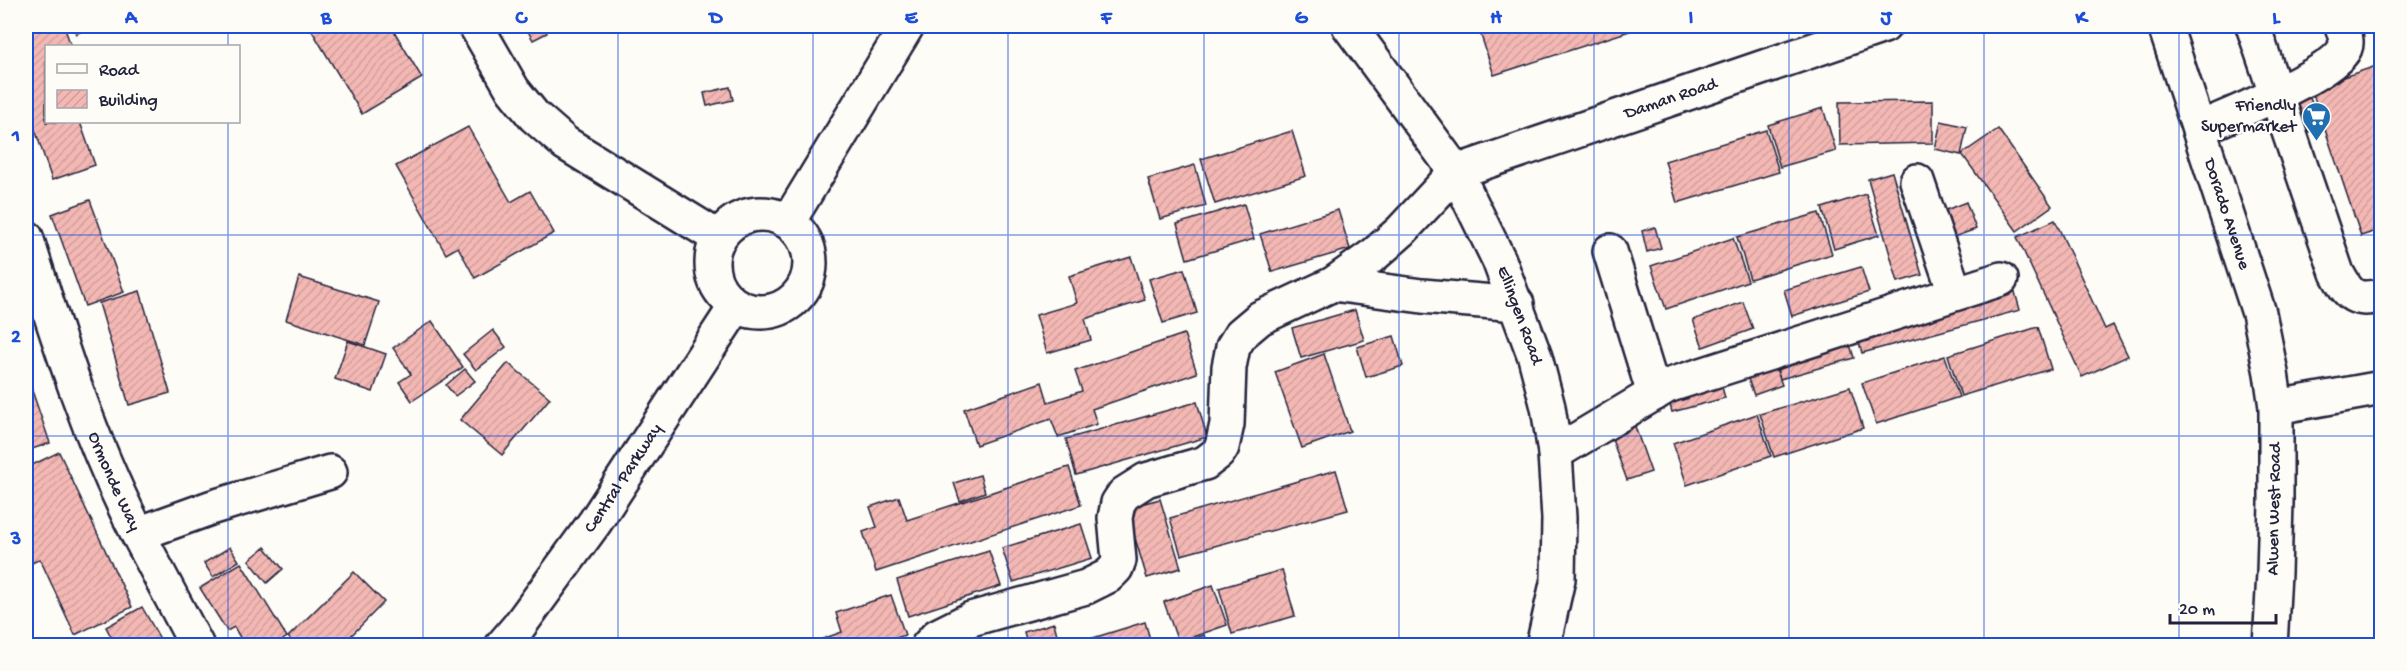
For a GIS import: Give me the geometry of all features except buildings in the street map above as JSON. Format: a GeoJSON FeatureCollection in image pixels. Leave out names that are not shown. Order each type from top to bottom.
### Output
{"type":"FeatureCollection","features":[{"type":"Feature","properties":{"kind":"street"},"geometry":{"type":"LineString","coordinates":[[476,26],[513,90],[534,116],[565,143],[719,238]]}},
{"type":"Feature","properties":{"kind":"street"},"geometry":{"type":"LineString","coordinates":[[788,222],[907,26]]}},
{"type":"Feature","properties":{"kind":"street","name":"Ellingen Road"},"geometry":{"type":"LineString","coordinates":[[1349,26],[1365,44],[1456,172],[1499,260],[1535,357],[1548,407],[1555,453],[1559,518],[1558,579],[1543,645]]}},
{"type":"Feature","properties":{"kind":"street","name":"Daman Road"},"geometry":{"type":"LineString","coordinates":[[1456,172],[1884,26]]}},
{"type":"Feature","properties":{"kind":"street","name":"Dorado Avenue"},"geometry":{"type":"LineString","coordinates":[[2165,26],[2259,313],[2276,407]]}},
{"type":"Feature","properties":{"kind":"street"},"geometry":{"type":"LineString","coordinates":[[2253,26],[2337,273],[2347,292],[2364,299],[2382,296]]}},
{"type":"Feature","properties":{"kind":"street"},"geometry":{"type":"LineString","coordinates":[[2199,129],[2314,74],[2346,48],[2347,41],[2342,26]]}},
{"type":"Feature","properties":{"kind":"street"},"geometry":{"type":"LineString","coordinates":[[928,645],[937,636],[971,620],[1086,587],[1108,576],[1116,568],[1119,560],[1115,518],[1118,502],[1124,494],[1146,480],[1205,463],[1222,447],[1227,424],[1229,367],[1233,347],[1241,334],[1260,318],[1333,284],[1375,254],[1401,231],[1456,172]]}},
{"type":"Feature","properties":{"kind":"street"},"geometry":{"type":"LineString","coordinates":[[1917,181],[1956,293]]}},
{"type":"Feature","properties":{"kind":"street"},"geometry":{"type":"LineString","coordinates":[[766,215],[788,222],[800,234],[807,249],[809,265],[806,282],[797,296],[784,306],[768,311],[752,312],[736,306],[724,296],[716,283],[712,268],[713,252],[719,238],[729,226],[742,218],[766,215]]}},
{"type":"Feature","properties":{"kind":"street","name":"Ormonde Way"},"geometry":{"type":"LineString","coordinates":[[26,237],[70,378],[107,469],[138,534],[213,507],[330,472]]}},
{"type":"Feature","properties":{"kind":"street"},"geometry":{"type":"LineString","coordinates":[[1610,251],[1654,394]]}},
{"type":"Feature","properties":{"kind":"street"},"geometry":{"type":"LineString","coordinates":[[1555,453],[1667,386],[2001,279]]}},
{"type":"Feature","properties":{"kind":"street"},"geometry":{"type":"LineString","coordinates":[[1333,284],[1422,296],[1517,304]]}},
{"type":"Feature","properties":{"kind":"street","name":"Central Parkway"},"geometry":{"type":"LineString","coordinates":[[502,645],[519,626],[595,522],[736,306]]}},
{"type":"Feature","properties":{"kind":"street"},"geometry":{"type":"LineString","coordinates":[[2276,407],[2382,388]]}},
{"type":"Feature","properties":{"kind":"street","name":"Alwen West Road"},"geometry":{"type":"LineString","coordinates":[[2270,645],[2274,573],[2276,407]]}},
{"type":"Feature","properties":{"kind":"street"},"geometry":{"type":"LineString","coordinates":[[138,534],[197,645]]}},
{"type":"Feature","properties":{"kind":"place","name":"Friendly Supermarket"},"geometry":{"type":"Point","coordinates":[2317,142]}}]}
